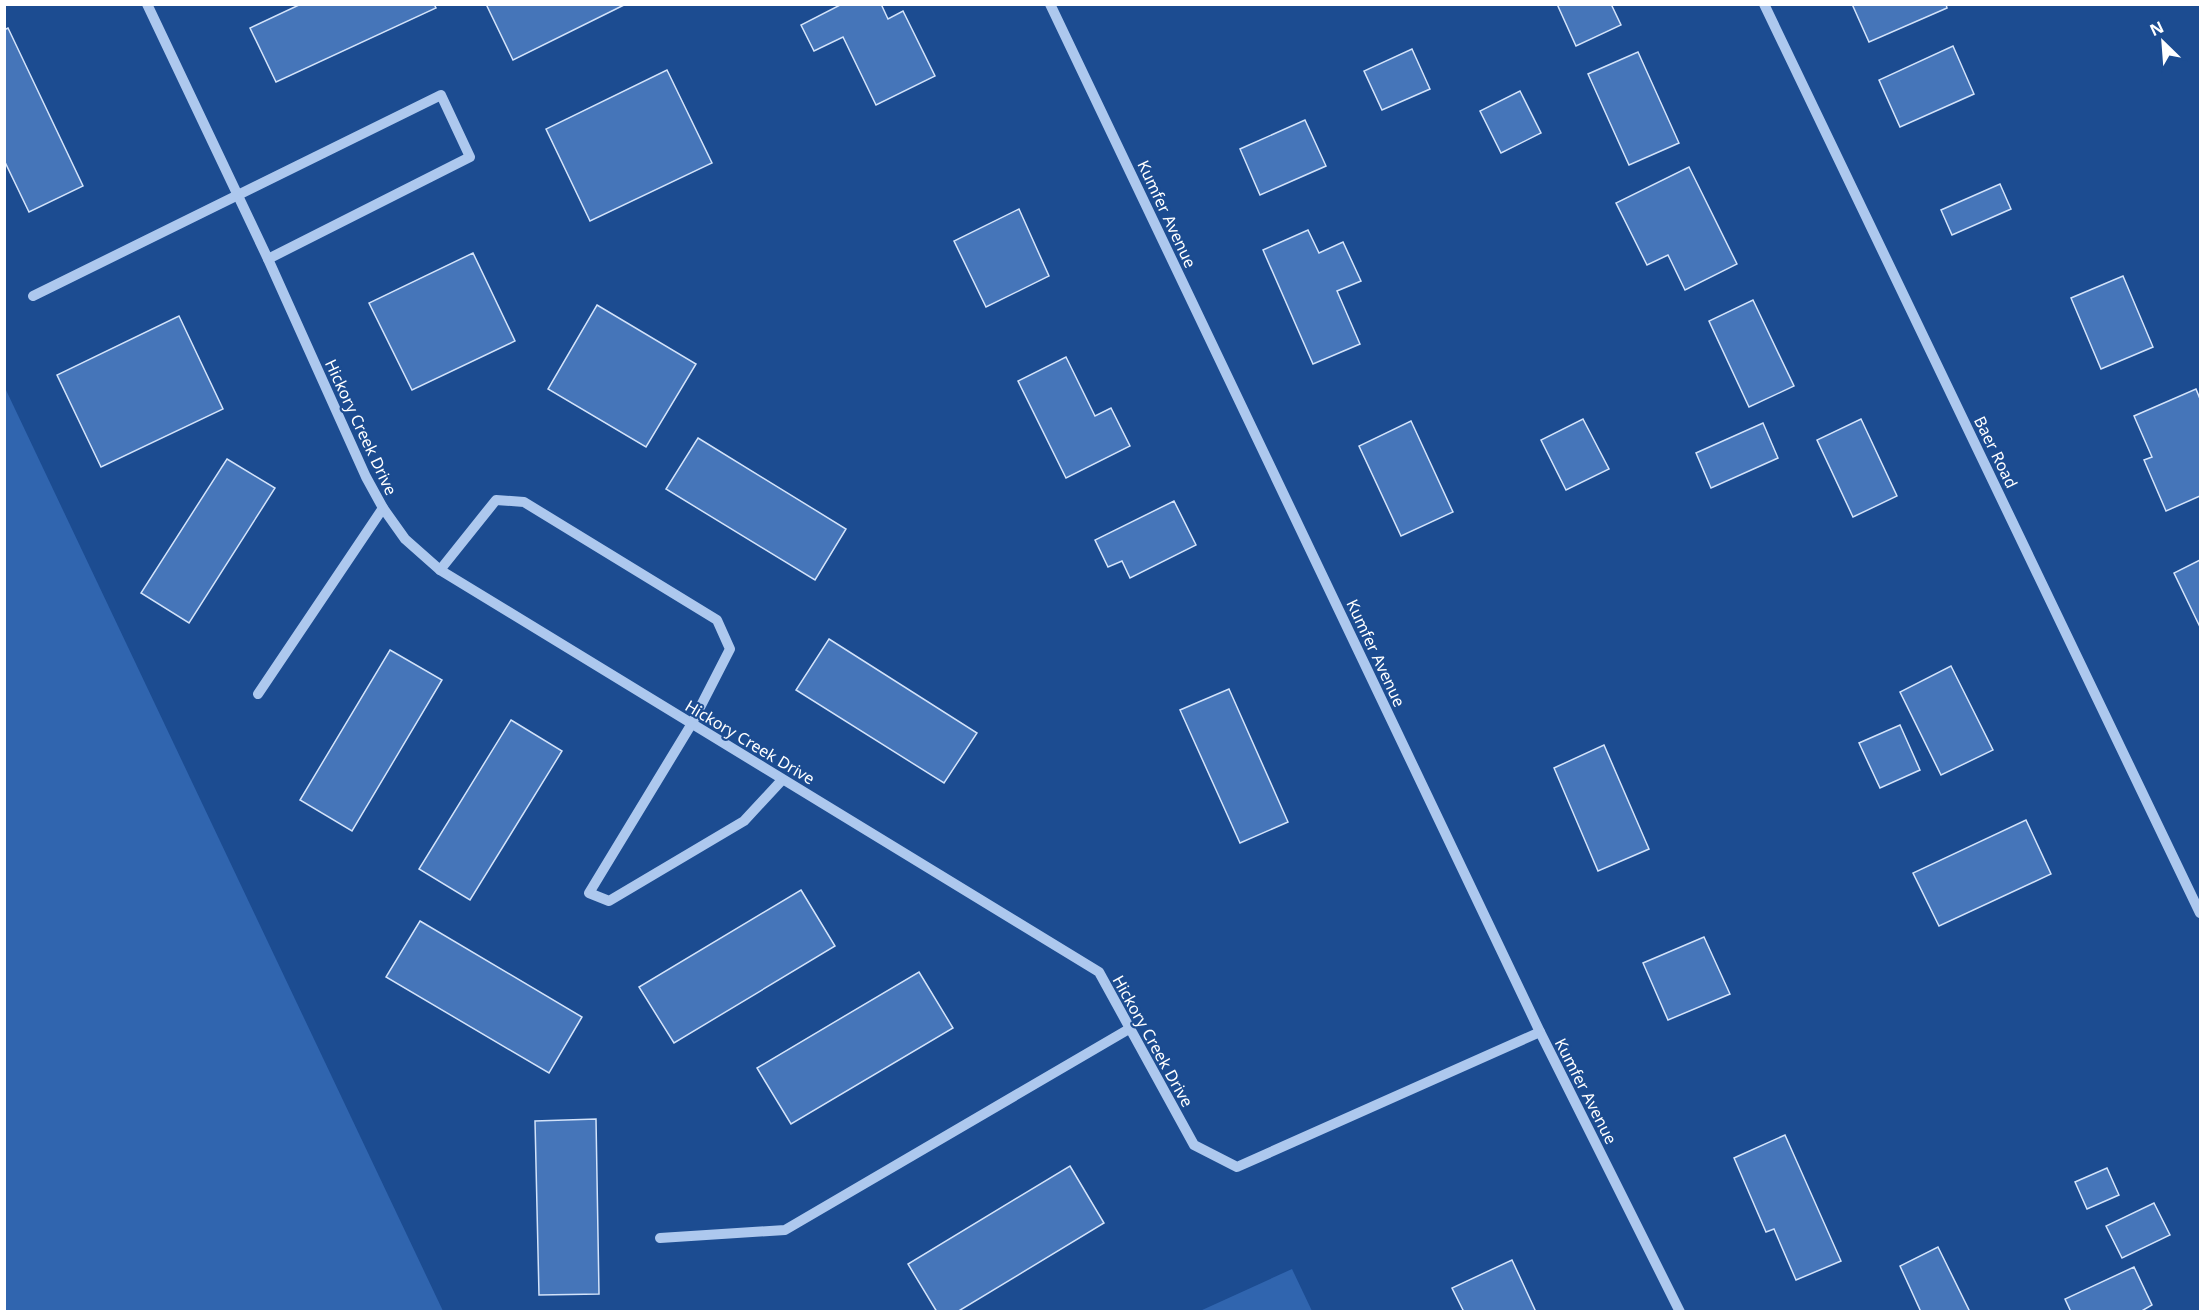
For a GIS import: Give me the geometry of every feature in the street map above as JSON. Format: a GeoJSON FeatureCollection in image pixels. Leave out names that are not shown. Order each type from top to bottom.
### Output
{"type":"FeatureCollection","features":[{"type":"Feature","properties":{"kind":"street","name":"Hickory Creek Drive"},"geometry":{"type":"LineString","coordinates":[[147,4],[268,259],[366,477],[383,508],[405,539],[440,570],[1099,972],[1194,1145],[1237,1167],[1540,1032]]}},
{"type":"Feature","properties":{"kind":"street","name":"Kumfer Avenue"},"geometry":{"type":"LineString","coordinates":[[1050,4],[1540,1032],[1680,1311]]}},
{"type":"Feature","properties":{"kind":"street","name":"Baer Road"},"geometry":{"type":"LineString","coordinates":[[1764,4],[2200,913]]}},
{"type":"Feature","properties":{"kind":"street"},"geometry":{"type":"LineString","coordinates":[[33,296],[441,95],[470,157],[268,259]]}},
{"type":"Feature","properties":{"kind":"street"},"geometry":{"type":"LineString","coordinates":[[440,570],[496,500],[524,502],[717,620],[730,649],[691,725],[589,893],[609,901],[744,821],[782,780]]}},
{"type":"Feature","properties":{"kind":"street"},"geometry":{"type":"LineString","coordinates":[[258,694],[383,508]]}},
{"type":"Feature","properties":{"kind":"street"},"geometry":{"type":"LineString","coordinates":[[660,1238],[785,1230],[1129,1029]]}},
{"type":"Feature","properties":{"kind":"shaded area"},"geometry":{"type":"Polygon","coordinates":[[[5,388],[443,1311],[5,1311],[5,388]]]}},
{"type":"Feature","properties":{"kind":"shaded area"},"geometry":{"type":"Polygon","coordinates":[[[1292,1269],[1312,1311],[1200,1311],[1292,1269]]]}},
{"type":"Feature","properties":{"kind":"building"},"geometry":{"type":"Polygon","coordinates":[[[301,4],[434,4],[436,8],[276,82],[250,28],[301,4]]]}},
{"type":"Feature","properties":{"kind":"building"},"geometry":{"type":"Polygon","coordinates":[[[486,4],[626,4],[513,60],[486,4]]]}},
{"type":"Feature","properties":{"kind":"building"},"geometry":{"type":"Polygon","coordinates":[[[842,4],[881,4],[888,19],[903,11],[935,76],[876,105],[843,37],[814,51],[801,25],[842,4]]]}},
{"type":"Feature","properties":{"kind":"building"},"geometry":{"type":"Polygon","coordinates":[[[1557,4],[1611,4],[1621,25],[1576,46],[1557,4]]]}},
{"type":"Feature","properties":{"kind":"building"},"geometry":{"type":"Polygon","coordinates":[[[1852,4],[1946,4],[1947,8],[1869,42],[1852,4]]]}},
{"type":"Feature","properties":{"kind":"building"},"geometry":{"type":"Polygon","coordinates":[[[8,28],[83,186],[29,212],[4,160],[4,30],[8,28]]]}},
{"type":"Feature","properties":{"kind":"building"},"geometry":{"type":"Polygon","coordinates":[[[1953,46],[1974,94],[1900,127],[1879,80],[1953,46]]]}},
{"type":"Feature","properties":{"kind":"building"},"geometry":{"type":"Polygon","coordinates":[[[1412,49],[1430,89],[1382,110],[1364,71],[1412,49]]]}},
{"type":"Feature","properties":{"kind":"building"},"geometry":{"type":"Polygon","coordinates":[[[1638,52],[1679,143],[1629,165],[1588,74],[1638,52]]]}},
{"type":"Feature","properties":{"kind":"building"},"geometry":{"type":"Polygon","coordinates":[[[667,70],[712,163],[590,221],[546,129],[667,70]]]}},
{"type":"Feature","properties":{"kind":"building"},"geometry":{"type":"Polygon","coordinates":[[[1520,91],[1541,133],[1501,153],[1480,111],[1520,91]]]}},
{"type":"Feature","properties":{"kind":"building"},"geometry":{"type":"Polygon","coordinates":[[[1305,120],[1326,166],[1260,195],[1240,149],[1305,120]]]}},
{"type":"Feature","properties":{"kind":"building"},"geometry":{"type":"Polygon","coordinates":[[[1689,167],[1737,264],[1685,290],[1668,255],[1647,265],[1616,203],[1689,167]]]}},
{"type":"Feature","properties":{"kind":"building"},"geometry":{"type":"Polygon","coordinates":[[[2000,184],[2011,209],[1952,235],[1941,210],[2000,184]]]}},
{"type":"Feature","properties":{"kind":"building"},"geometry":{"type":"Polygon","coordinates":[[[1019,209],[1049,276],[986,307],[954,241],[1019,209]]]}},
{"type":"Feature","properties":{"kind":"building"},"geometry":{"type":"Polygon","coordinates":[[[1308,230],[1319,253],[1343,242],[1361,281],[1337,291],[1360,344],[1313,364],[1263,250],[1308,230]]]}},
{"type":"Feature","properties":{"kind":"building"},"geometry":{"type":"Polygon","coordinates":[[[473,253],[515,341],[412,390],[369,303],[473,253]]]}},
{"type":"Feature","properties":{"kind":"building"},"geometry":{"type":"Polygon","coordinates":[[[2123,276],[2153,347],[2101,369],[2071,298],[2123,276]]]}},
{"type":"Feature","properties":{"kind":"building"},"geometry":{"type":"Polygon","coordinates":[[[1753,300],[1794,386],[1749,407],[1709,321],[1753,300]]]}},
{"type":"Feature","properties":{"kind":"building"},"geometry":{"type":"Polygon","coordinates":[[[597,305],[696,364],[646,447],[548,389],[597,305]]]}},
{"type":"Feature","properties":{"kind":"building"},"geometry":{"type":"Polygon","coordinates":[[[179,316],[223,409],[101,467],[57,375],[179,316]]]}},
{"type":"Feature","properties":{"kind":"building"},"geometry":{"type":"Polygon","coordinates":[[[1066,357],[1095,416],[1111,408],[1130,446],[1066,478],[1018,381],[1066,357]]]}},
{"type":"Feature","properties":{"kind":"building"},"geometry":{"type":"Polygon","coordinates":[[[2196,389],[2200,399],[2200,496],[2166,511],[2144,460],[2152,457],[2134,416],[2196,389]]]}},
{"type":"Feature","properties":{"kind":"building"},"geometry":{"type":"Polygon","coordinates":[[[1583,419],[1609,469],[1566,490],[1541,440],[1583,419]]]}},
{"type":"Feature","properties":{"kind":"building"},"geometry":{"type":"Polygon","coordinates":[[[1861,419],[1897,496],[1853,517],[1817,440],[1861,419]]]}},
{"type":"Feature","properties":{"kind":"building"},"geometry":{"type":"Polygon","coordinates":[[[1411,421],[1453,512],[1401,536],[1359,446],[1411,421]]]}},
{"type":"Feature","properties":{"kind":"building"},"geometry":{"type":"Polygon","coordinates":[[[1763,423],[1778,458],[1711,488],[1696,453],[1763,423]]]}},
{"type":"Feature","properties":{"kind":"building"},"geometry":{"type":"Polygon","coordinates":[[[698,438],[846,529],[815,580],[666,489],[698,438]]]}},
{"type":"Feature","properties":{"kind":"building"},"geometry":{"type":"Polygon","coordinates":[[[227,459],[275,488],[189,623],[141,593],[227,459]]]}},
{"type":"Feature","properties":{"kind":"building"},"geometry":{"type":"Polygon","coordinates":[[[1174,501],[1196,545],[1130,578],[1122,561],[1108,567],[1095,540],[1174,501]]]}},
{"type":"Feature","properties":{"kind":"building"},"geometry":{"type":"Polygon","coordinates":[[[2200,560],[2200,627],[2174,573],[2200,560]]]}},
{"type":"Feature","properties":{"kind":"building"},"geometry":{"type":"Polygon","coordinates":[[[829,639],[977,733],[944,783],[796,690],[829,639]]]}},
{"type":"Feature","properties":{"kind":"building"},"geometry":{"type":"Polygon","coordinates":[[[390,650],[442,680],[352,831],[300,800],[390,650]]]}},
{"type":"Feature","properties":{"kind":"building"},"geometry":{"type":"Polygon","coordinates":[[[1951,666],[1993,750],[1941,775],[1900,692],[1951,666]]]}},
{"type":"Feature","properties":{"kind":"building"},"geometry":{"type":"Polygon","coordinates":[[[1229,689],[1288,822],[1240,843],[1180,710],[1229,689]]]}},
{"type":"Feature","properties":{"kind":"building"},"geometry":{"type":"Polygon","coordinates":[[[511,720],[562,751],[470,900],[419,869],[511,720]]]}},
{"type":"Feature","properties":{"kind":"building"},"geometry":{"type":"Polygon","coordinates":[[[1900,725],[1920,770],[1880,788],[1859,743],[1900,725]]]}},
{"type":"Feature","properties":{"kind":"building"},"geometry":{"type":"Polygon","coordinates":[[[1604,745],[1649,849],[1598,871],[1554,768],[1604,745]]]}},
{"type":"Feature","properties":{"kind":"building"},"geometry":{"type":"Polygon","coordinates":[[[2026,820],[2051,874],[1939,926],[1913,873],[2026,820]]]}},
{"type":"Feature","properties":{"kind":"building"},"geometry":{"type":"Polygon","coordinates":[[[801,890],[835,946],[674,1043],[639,987],[801,890]]]}},
{"type":"Feature","properties":{"kind":"building"},"geometry":{"type":"Polygon","coordinates":[[[420,921],[582,1017],[549,1073],[386,977],[420,921]]]}},
{"type":"Feature","properties":{"kind":"building"},"geometry":{"type":"Polygon","coordinates":[[[1704,937],[1730,994],[1668,1020],[1643,963],[1704,937]]]}},
{"type":"Feature","properties":{"kind":"building"},"geometry":{"type":"Polygon","coordinates":[[[919,972],[953,1028],[791,1124],[757,1068],[919,972]]]}},
{"type":"Feature","properties":{"kind":"building"},"geometry":{"type":"Polygon","coordinates":[[[596,1119],[599,1294],[539,1295],[535,1121],[596,1119]]]}},
{"type":"Feature","properties":{"kind":"building"},"geometry":{"type":"Polygon","coordinates":[[[1785,1135],[1841,1261],[1796,1280],[1774,1229],[1766,1232],[1734,1158],[1785,1135]]]}},
{"type":"Feature","properties":{"kind":"building"},"geometry":{"type":"Polygon","coordinates":[[[1070,1166],[1104,1223],[957,1312],[937,1312],[908,1264],[1070,1166]]]}},
{"type":"Feature","properties":{"kind":"building"},"geometry":{"type":"Polygon","coordinates":[[[2107,1168],[2119,1195],[2087,1209],[2075,1182],[2107,1168]]]}},
{"type":"Feature","properties":{"kind":"building"},"geometry":{"type":"Polygon","coordinates":[[[2154,1203],[2170,1235],[2122,1258],[2106,1226],[2154,1203]]]}},
{"type":"Feature","properties":{"kind":"building"},"geometry":{"type":"Polygon","coordinates":[[[1938,1247],[1970,1312],[1921,1312],[1900,1266],[1938,1247]]]}},
{"type":"Feature","properties":{"kind":"building"},"geometry":{"type":"Polygon","coordinates":[[[1512,1260],[1536,1312],[1464,1312],[1452,1288],[1512,1260]]]}},
{"type":"Feature","properties":{"kind":"building"},"geometry":{"type":"Polygon","coordinates":[[[2134,1267],[2152,1305],[2140,1312],[2071,1312],[2065,1299],[2134,1267]]]}}]}
